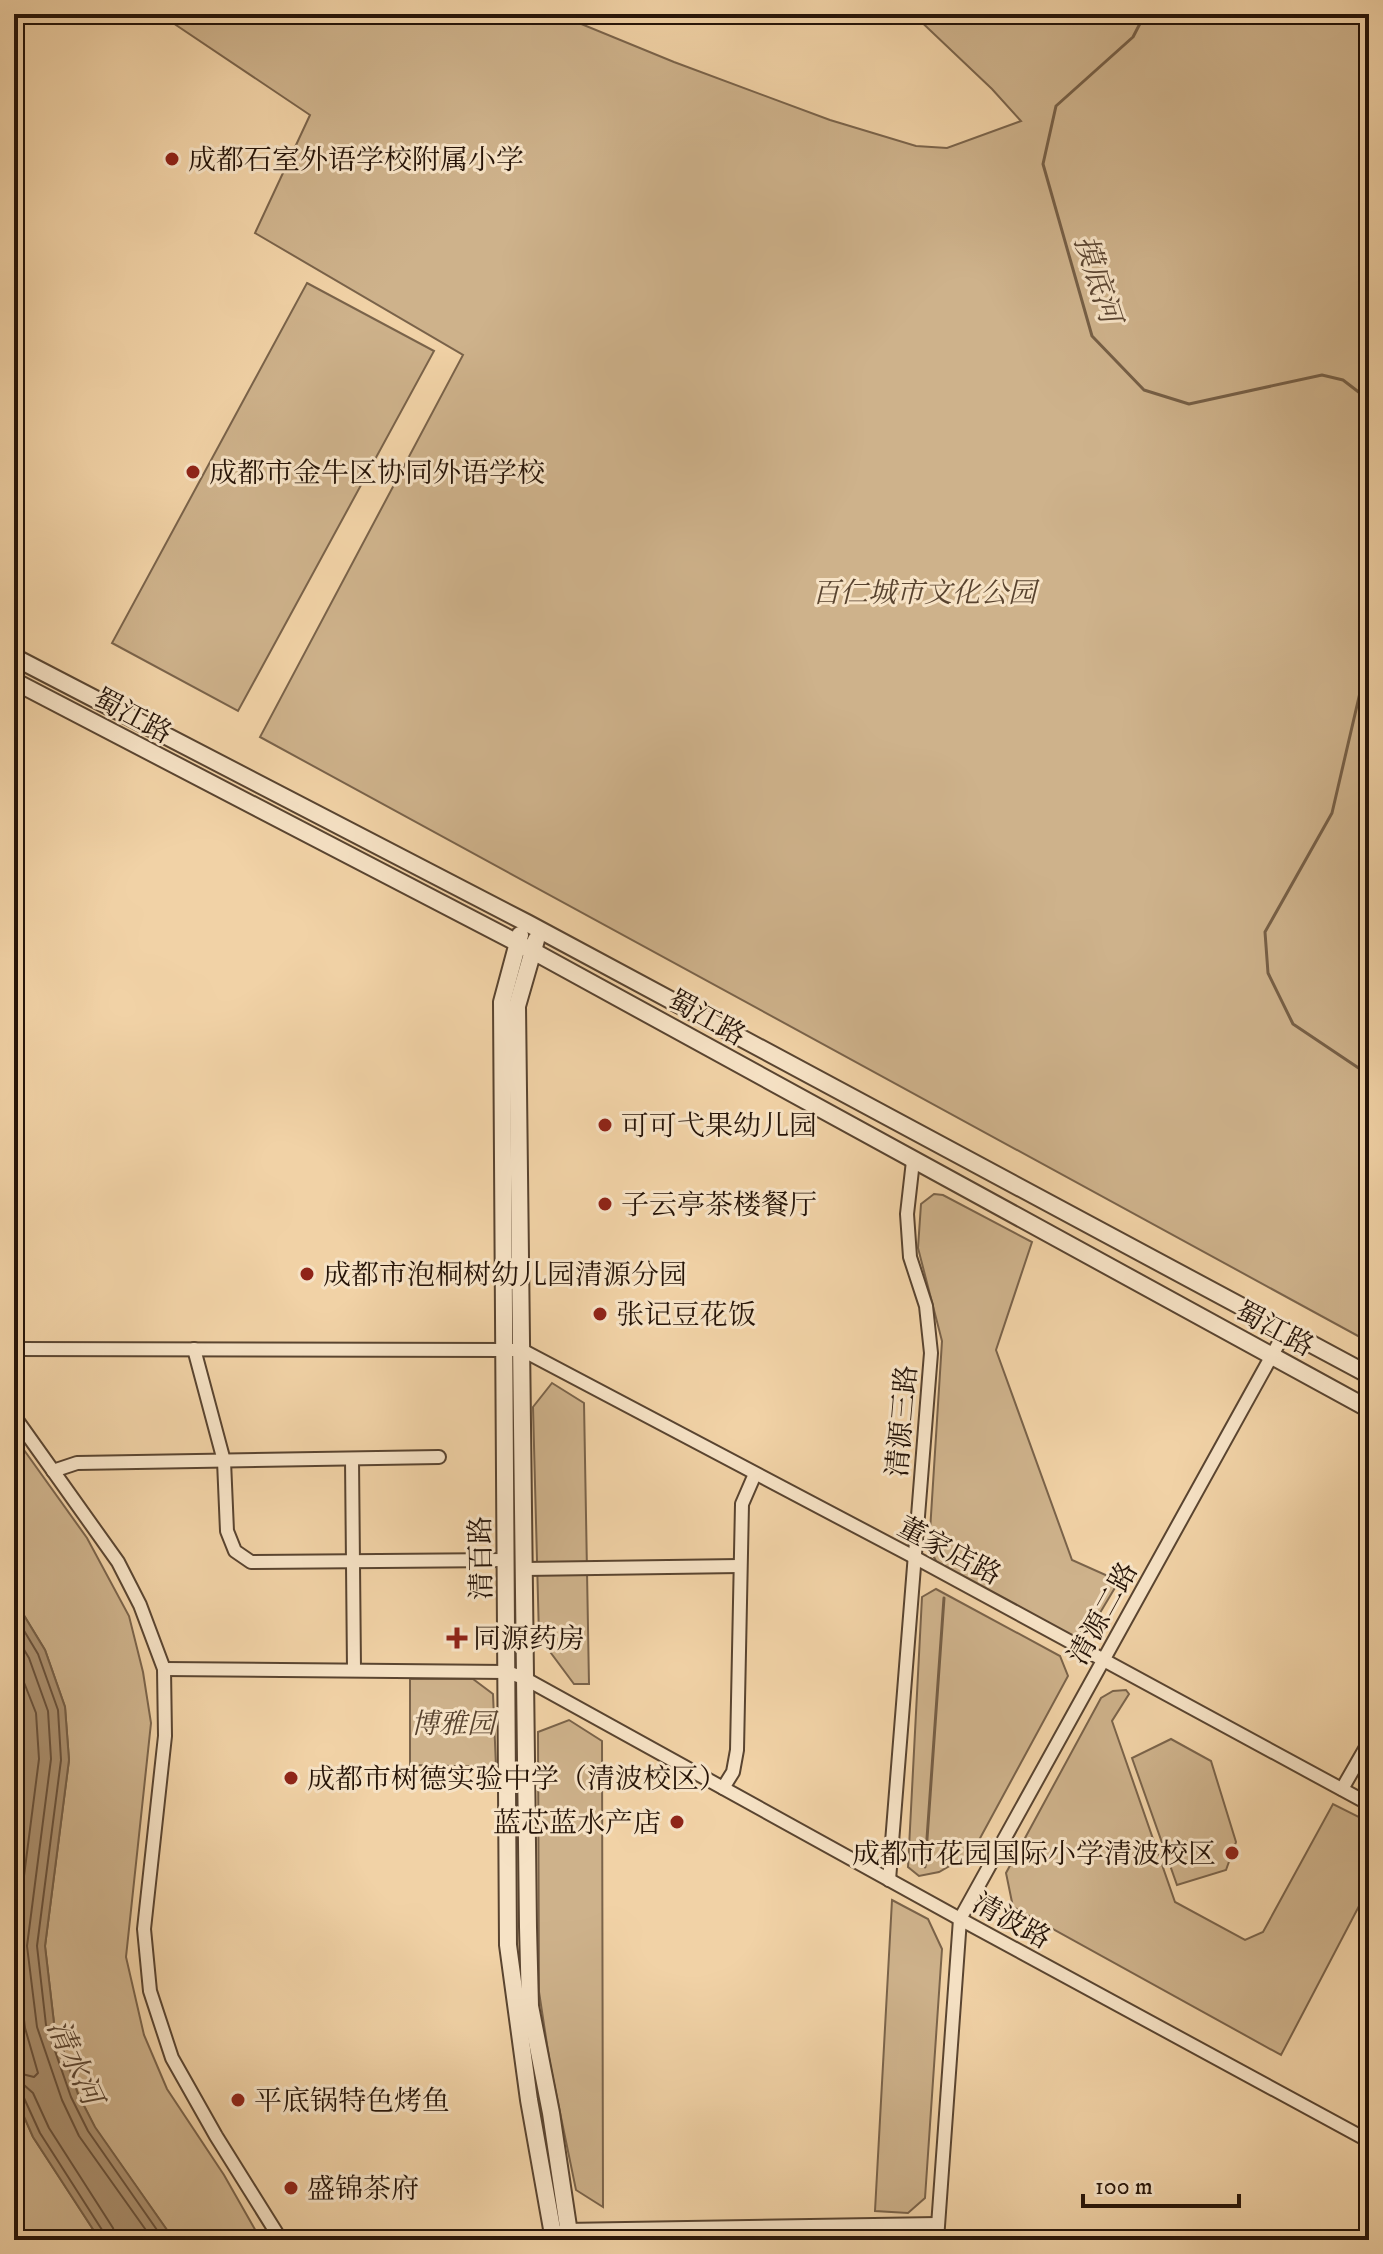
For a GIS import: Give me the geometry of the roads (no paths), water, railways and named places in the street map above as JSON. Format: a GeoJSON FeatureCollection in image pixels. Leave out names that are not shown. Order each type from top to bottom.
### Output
{"type":"FeatureCollection","features":[{"type":"Feature","properties":{"kind":"street","name":"蜀江路"},"geometry":{"type":"LineString","coordinates":[[14,657],[533,927],[1369,1375]]}},
{"type":"Feature","properties":{"kind":"street","name":"蜀江路"},"geometry":{"type":"LineString","coordinates":[[14,681],[524,946],[1369,1409]]}},
{"type":"Feature","properties":{"kind":"street","name":"清百路"},"geometry":{"type":"LineString","coordinates":[[533,927],[502,1002],[508,1945],[529,2100],[561,2235]]}},
{"type":"Feature","properties":{"kind":"street","name":"清百路"},"geometry":{"type":"LineString","coordinates":[[524,946],[517,1006],[530,2006],[551,2113],[561,2235]]}},
{"type":"Feature","properties":{"kind":"street","name":"清源三路"},"geometry":{"type":"LineString","coordinates":[[889,1880],[931,1353],[926,1306],[910,1257],[907,1214],[913,1161]]}},
{"type":"Feature","properties":{"kind":"street","name":"清源二路"},"geometry":{"type":"LineString","coordinates":[[960,1919],[1286,1330]]}},
{"type":"Feature","properties":{"kind":"street","name":"董家店路"},"geometry":{"type":"LineString","coordinates":[[14,1349],[522,1350],[914,1557],[1369,1804]]}},
{"type":"Feature","properties":{"kind":"street"},"geometry":{"type":"LineString","coordinates":[[194,1349],[224,1461],[227,1531],[235,1551],[251,1562],[505,1560]]}},
{"type":"Feature","properties":{"kind":"street"},"geometry":{"type":"LineString","coordinates":[[14,1416],[118,1562],[140,1605],[164,1669],[165,1736],[144,1929],[150,1991],[172,2058],[281,2240]]}},
{"type":"Feature","properties":{"kind":"street"},"geometry":{"type":"LineString","coordinates":[[53,1471],[77,1463],[439,1457]]}},
{"type":"Feature","properties":{"kind":"street"},"geometry":{"type":"LineString","coordinates":[[352,1459],[354,1669]]}},
{"type":"Feature","properties":{"kind":"street"},"geometry":{"type":"LineString","coordinates":[[723,1788],[733,1772],[737,1750],[742,1504],[755,1474]]}},
{"type":"Feature","properties":{"kind":"street"},"geometry":{"type":"LineString","coordinates":[[524,1569],[740,1566]]}},
{"type":"Feature","properties":{"kind":"street","name":"清波路"},"geometry":{"type":"LineString","coordinates":[[164,1669],[507,1672],[524,1678],[1369,2141]]}},
{"type":"Feature","properties":{"kind":"street"},"geometry":{"type":"LineString","coordinates":[[1342,1789],[1369,1742]]}},
{"type":"Feature","properties":{"kind":"street"},"geometry":{"type":"LineString","coordinates":[[937,2240],[960,1919]]}},
{"type":"Feature","properties":{"kind":"street"},"geometry":{"type":"LineString","coordinates":[[561,2235],[938,2224]]}},
{"type":"Feature","properties":{"kind":"water"},"geometry":{"type":"Polygon","coordinates":[[[14,1599],[45,1650],[65,1707],[69,1760],[45,1946],[54,2023],[78,2094],[95,2127],[174,2240],[100,2240],[33,2137],[14,2094],[14,1599]]]}},
{"type":"Feature","properties":{"kind":"waterway","name":"摸底河"},"geometry":{"type":"LineString","coordinates":[[1145,14],[1133,37],[1056,106],[1043,164],[1092,336],[1144,390],[1189,404],[1322,375],[1343,380],[1369,400]]}},
{"type":"Feature","properties":{"kind":"waterway","name":"摸底河"},"geometry":{"type":"LineString","coordinates":[[1369,654],[1332,813],[1265,932],[1268,973],[1293,1024],[1369,1075]]}},
{"type":"Feature","properties":{"kind":"waterway"},"geometry":{"type":"LineString","coordinates":[[925,1867],[944,1598]]}},
{"type":"Feature","properties":{"kind":"place","name":"成都石室外语学校附属小学"},"geometry":{"type":"Point","coordinates":[172,159]}},
{"type":"Feature","properties":{"kind":"place","name":"成都市金牛区协同外语学校"},"geometry":{"type":"Point","coordinates":[193,472]}},
{"type":"Feature","properties":{"kind":"place","name":"可可弋果幼儿园"},"geometry":{"type":"Point","coordinates":[605,1125]}},
{"type":"Feature","properties":{"kind":"place","name":"子云亭茶楼餐厅"},"geometry":{"type":"Point","coordinates":[605,1204]}},
{"type":"Feature","properties":{"kind":"place","name":"成都市泡桐树幼儿园清源分园"},"geometry":{"type":"Point","coordinates":[307,1274]}},
{"type":"Feature","properties":{"kind":"place","name":"张记豆花饭"},"geometry":{"type":"Point","coordinates":[600,1314]}},
{"type":"Feature","properties":{"kind":"place","name":"同源药房"},"geometry":{"type":"Point","coordinates":[457,1638]}},
{"type":"Feature","properties":{"kind":"place","name":"成都市树德实验中学（清波校区）"},"geometry":{"type":"Point","coordinates":[291,1778]}},
{"type":"Feature","properties":{"kind":"place","name":"蓝芯蓝水产店"},"geometry":{"type":"Point","coordinates":[677,1822]}},
{"type":"Feature","properties":{"kind":"place","name":"成都市花园国际小学清波校区"},"geometry":{"type":"Point","coordinates":[1232,1853]}},
{"type":"Feature","properties":{"kind":"place","name":"平底锅特色烤鱼"},"geometry":{"type":"Point","coordinates":[238,2100]}},
{"type":"Feature","properties":{"kind":"place","name":"盛锦茶府"},"geometry":{"type":"Point","coordinates":[291,2188]}},
{"type":"Feature","properties":{"kind":"park label","name":"百仁城市文化公园"},"geometry":{"type":"Point","coordinates":[924,592]}},
{"type":"Feature","properties":{"kind":"park label","name":"博雅园"},"geometry":{"type":"Point","coordinates":[453,1723]}},
{"type":"Feature","properties":{"kind":"water label","name":"清水河"},"geometry":{"type":"Point","coordinates":[75,2062]}}]}
